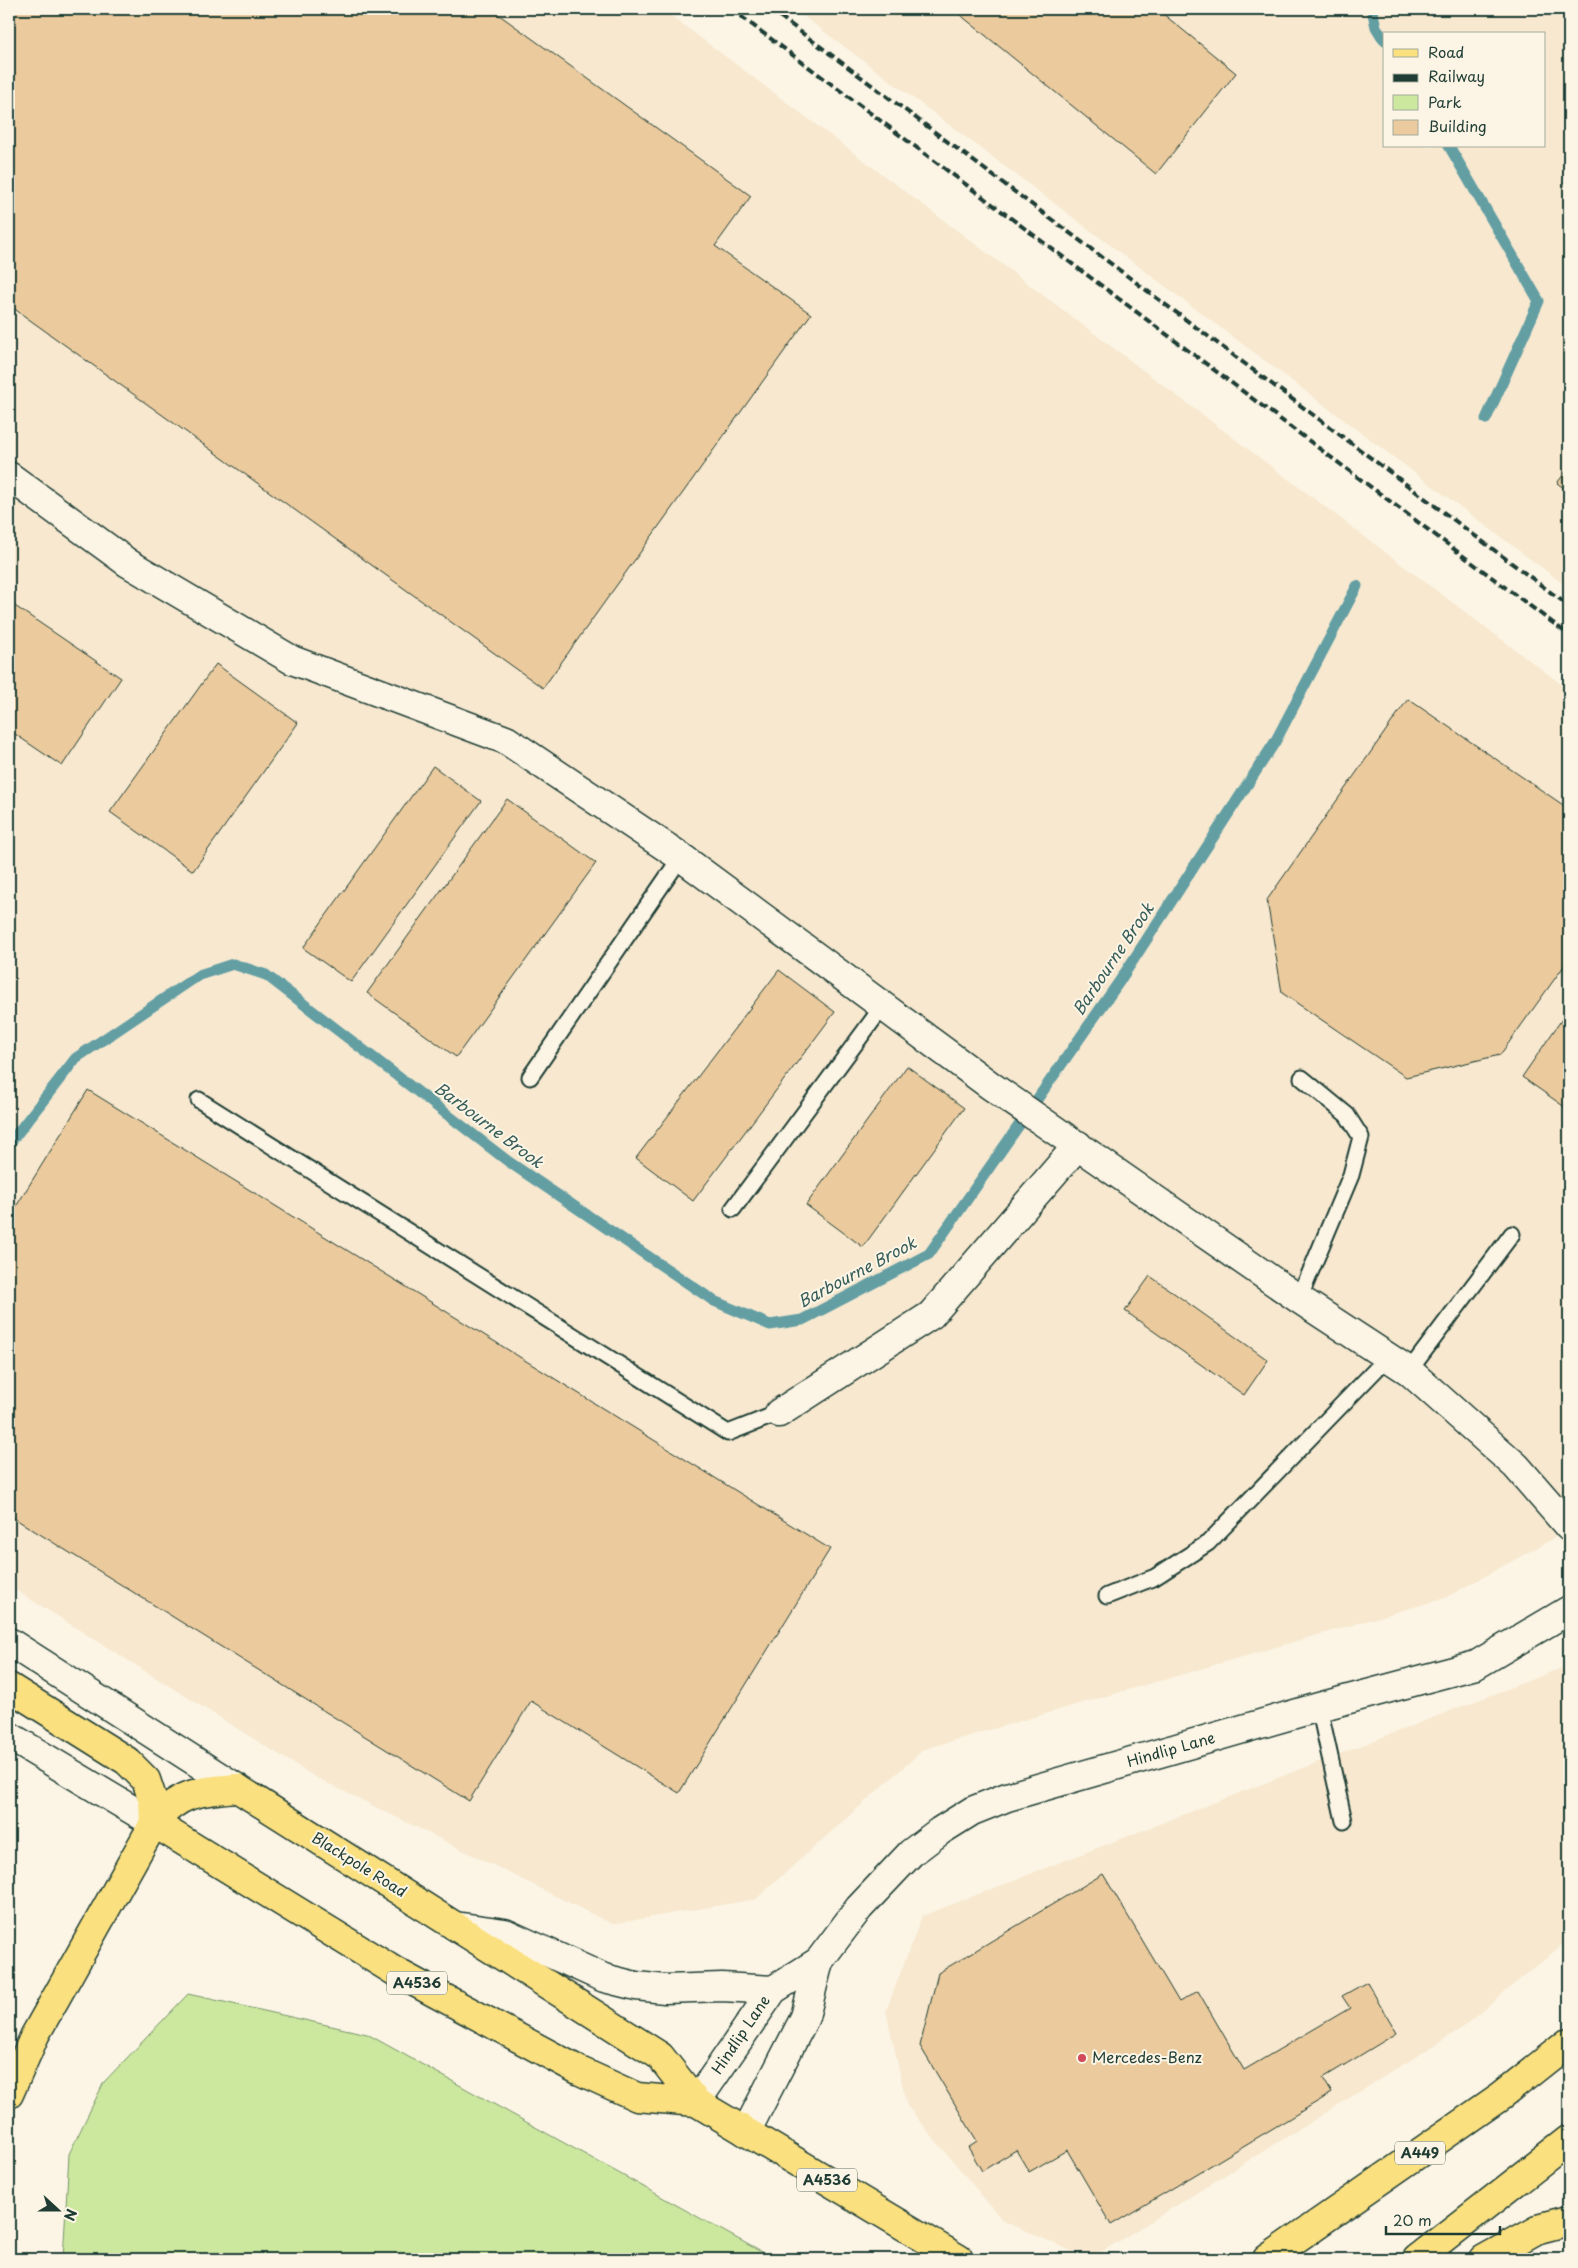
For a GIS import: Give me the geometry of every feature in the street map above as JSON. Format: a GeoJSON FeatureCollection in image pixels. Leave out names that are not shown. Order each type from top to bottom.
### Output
{"type":"FeatureCollection","features":[{"type":"Feature","properties":{"kind":"main road"},"geometry":{"type":"LineString","coordinates":[[9,1687],[127,1761],[146,1780],[153,1801],[154,1823]]}},
{"type":"Feature","properties":{"kind":"main road"},"geometry":{"type":"LineString","coordinates":[[9,2094],[34,2035],[154,1823],[165,1809],[182,1798],[203,1790],[237,1788]]}},
{"type":"Feature","properties":{"kind":"main road","name":"Blackpole Road"},"geometry":{"type":"LineString","coordinates":[[237,1788],[660,2056],[696,2102],[959,2259]]}},
{"type":"Feature","properties":{"kind":"main road","name":"Blackpole Road"},"geometry":{"type":"LineString","coordinates":[[154,1823],[396,1972],[580,2071],[637,2097],[696,2102]]}},
{"type":"Feature","properties":{"kind":"main road","name":"A449"},"geometry":{"type":"LineString","coordinates":[[1267,2259],[1501,2096],[1569,2042]]}},
{"type":"Feature","properties":{"kind":"main road"},"geometry":{"type":"LineString","coordinates":[[1417,2259],[1569,2140]]}},
{"type":"Feature","properties":{"kind":"main road"},"geometry":{"type":"LineString","coordinates":[[1484,2259],[1538,2229],[1569,2221]]}},
{"type":"Feature","properties":{"kind":"street"},"geometry":{"type":"LineString","coordinates":[[9,476],[128,564],[292,660],[506,740],[681,857],[991,1086],[1299,1299],[1399,1364],[1516,1466],[1569,1527]]}},
{"type":"Feature","properties":{"kind":"street"},"geometry":{"type":"LineString","coordinates":[[779,1413],[931,1315],[1078,1145]]}},
{"type":"Feature","properties":{"kind":"street","name":"Hindlip Lane"},"geometry":{"type":"LineString","coordinates":[[696,2102],[772,1990],[819,1961],[859,1908],[911,1853],[972,1811],[1007,1797],[1319,1707],[1476,1665],[1569,1610]]}},
{"type":"Feature","properties":{"kind":"street","name":"Blackpole Road"},"geometry":{"type":"LineString","coordinates":[[9,1642],[237,1788]]}},
{"type":"Feature","properties":{"kind":"street","name":"Blackpole Road"},"geometry":{"type":"LineString","coordinates":[[9,1736],[154,1823]]}},
{"type":"Feature","properties":{"kind":"street"},"geometry":{"type":"LineString","coordinates":[[455,1926],[505,1933],[604,1978],[636,1986],[665,1990],[722,1987],[772,1990]]}},
{"type":"Feature","properties":{"kind":"street","name":"Hindlip Lane"},"geometry":{"type":"LineString","coordinates":[[746,2132],[805,2017],[819,1961]]}},
{"type":"Feature","properties":{"kind":"lane"},"geometry":{"type":"LineString","coordinates":[[530,1077],[681,857]]}},
{"type":"Feature","properties":{"kind":"lane"},"geometry":{"type":"LineString","coordinates":[[733,1209],[883,1006]]}},
{"type":"Feature","properties":{"kind":"lane"},"geometry":{"type":"LineString","coordinates":[[1299,1299],[1348,1182],[1361,1137],[1347,1115],[1302,1078]]}},
{"type":"Feature","properties":{"kind":"lane"},"geometry":{"type":"LineString","coordinates":[[199,1100],[728,1433],[779,1413]]}},
{"type":"Feature","properties":{"kind":"lane"},"geometry":{"type":"LineString","coordinates":[[1107,1596],[1155,1577],[1208,1543],[1399,1364],[1512,1234]]}},
{"type":"Feature","properties":{"kind":"lane"},"geometry":{"type":"LineString","coordinates":[[1319,1707],[1344,1821]]}},
{"type":"Feature","properties":{"kind":"shaded area"},"geometry":{"type":"Polygon","coordinates":[[[9,9],[662,9],[1569,690],[1569,1530],[1445,1598],[924,1749],[756,1899],[612,1924],[315,1777],[9,1586],[9,9]]]}},
{"type":"Feature","properties":{"kind":"shaded area"},"geometry":{"type":"Polygon","coordinates":[[[794,9],[1569,9],[1569,588],[794,9]]]}},
{"type":"Feature","properties":{"kind":"shaded area"},"geometry":{"type":"Polygon","coordinates":[[[1569,1665],[1569,1939],[1459,2030],[1090,2259],[1003,2221],[907,2106],[886,2011],[922,1916],[1569,1665]]]}},
{"type":"Feature","properties":{"kind":"green space"},"geometry":{"type":"Polygon","coordinates":[[[188,1994],[367,2034],[774,2259],[63,2259],[69,2154],[104,2082],[188,1994]]]}},
{"type":"Feature","properties":{"kind":"building"},"geometry":{"type":"Polygon","coordinates":[[[9,9],[491,9],[751,196],[715,246],[811,314],[543,688],[9,305],[9,9]]]}},
{"type":"Feature","properties":{"kind":"building"},"geometry":{"type":"Polygon","coordinates":[[[953,9],[1157,9],[1236,73],[1156,174],[953,9]]]}},
{"type":"Feature","properties":{"kind":"building"},"geometry":{"type":"Polygon","coordinates":[[[1569,468],[1569,492],[1557,483],[1569,468]]]}},
{"type":"Feature","properties":{"kind":"building"},"geometry":{"type":"Polygon","coordinates":[[[9,602],[121,678],[62,766],[9,730],[9,602]]]}},
{"type":"Feature","properties":{"kind":"building"},"geometry":{"type":"Polygon","coordinates":[[[216,664],[298,723],[193,871],[110,812],[216,664]]]}},
{"type":"Feature","properties":{"kind":"building"},"geometry":{"type":"Polygon","coordinates":[[[1408,699],[1569,809],[1569,959],[1500,1055],[1406,1077],[1282,993],[1267,900],[1408,699]]]}},
{"type":"Feature","properties":{"kind":"building"},"geometry":{"type":"Polygon","coordinates":[[[433,766],[481,801],[351,982],[303,948],[433,766]]]}},
{"type":"Feature","properties":{"kind":"building"},"geometry":{"type":"Polygon","coordinates":[[[507,799],[596,863],[456,1057],[367,993],[507,799]]]}},
{"type":"Feature","properties":{"kind":"building"},"geometry":{"type":"Polygon","coordinates":[[[779,970],[835,1012],[693,1201],[636,1158],[779,970]]]}},
{"type":"Feature","properties":{"kind":"building"},"geometry":{"type":"Polygon","coordinates":[[[1569,1009],[1569,1110],[1522,1077],[1569,1009]]]}},
{"type":"Feature","properties":{"kind":"building"},"geometry":{"type":"Polygon","coordinates":[[[907,1066],[964,1108],[863,1247],[806,1205],[907,1066]]]}},
{"type":"Feature","properties":{"kind":"building"},"geometry":{"type":"Polygon","coordinates":[[[88,1090],[830,1549],[679,1793],[531,1701],[469,1801],[9,1515],[9,1218],[88,1090]]]}},
{"type":"Feature","properties":{"kind":"building"},"geometry":{"type":"Polygon","coordinates":[[[1150,1276],[1268,1360],[1244,1395],[1125,1311],[1150,1276]]]}},
{"type":"Feature","properties":{"kind":"building","name":"Mercedes-Benz"},"geometry":{"type":"Polygon","coordinates":[[[1103,1874],[1179,2002],[1198,1991],[1244,2070],[1350,2008],[1342,1996],[1367,1982],[1397,2033],[1323,2078],[1332,2093],[1111,2225],[1067,2150],[1029,2172],[1016,2150],[982,2171],[968,2147],[977,2141],[920,2046],[938,1973],[1103,1874]]]}},
{"type":"Feature","properties":{"kind":"waterway","name":"Barbourne Brook"},"geometry":{"type":"LineString","coordinates":[[1372,9],[1376,27],[1383,38]]}},
{"type":"Feature","properties":{"kind":"waterway","name":"Barbourne Brook"},"geometry":{"type":"LineString","coordinates":[[1450,148],[1539,301],[1486,419]]}},
{"type":"Feature","properties":{"kind":"waterway","name":"Barbourne Brook"},"geometry":{"type":"LineString","coordinates":[[9,1144],[76,1058],[199,975],[233,964],[266,975],[509,1162],[714,1301],[770,1325],[802,1320],[929,1254],[1119,982],[1275,742],[1357,586]]}},
{"type":"Feature","properties":{"kind":"railway"},"geometry":{"type":"LineString","coordinates":[[731,9],[1569,635]]}},
{"type":"Feature","properties":{"kind":"railway"},"geometry":{"type":"LineString","coordinates":[[770,9],[1569,606]]}},
{"type":"Feature","properties":{"kind":"place","name":"Mercedes-Benz"},"geometry":{"type":"Point","coordinates":[1082,2058]}}]}
